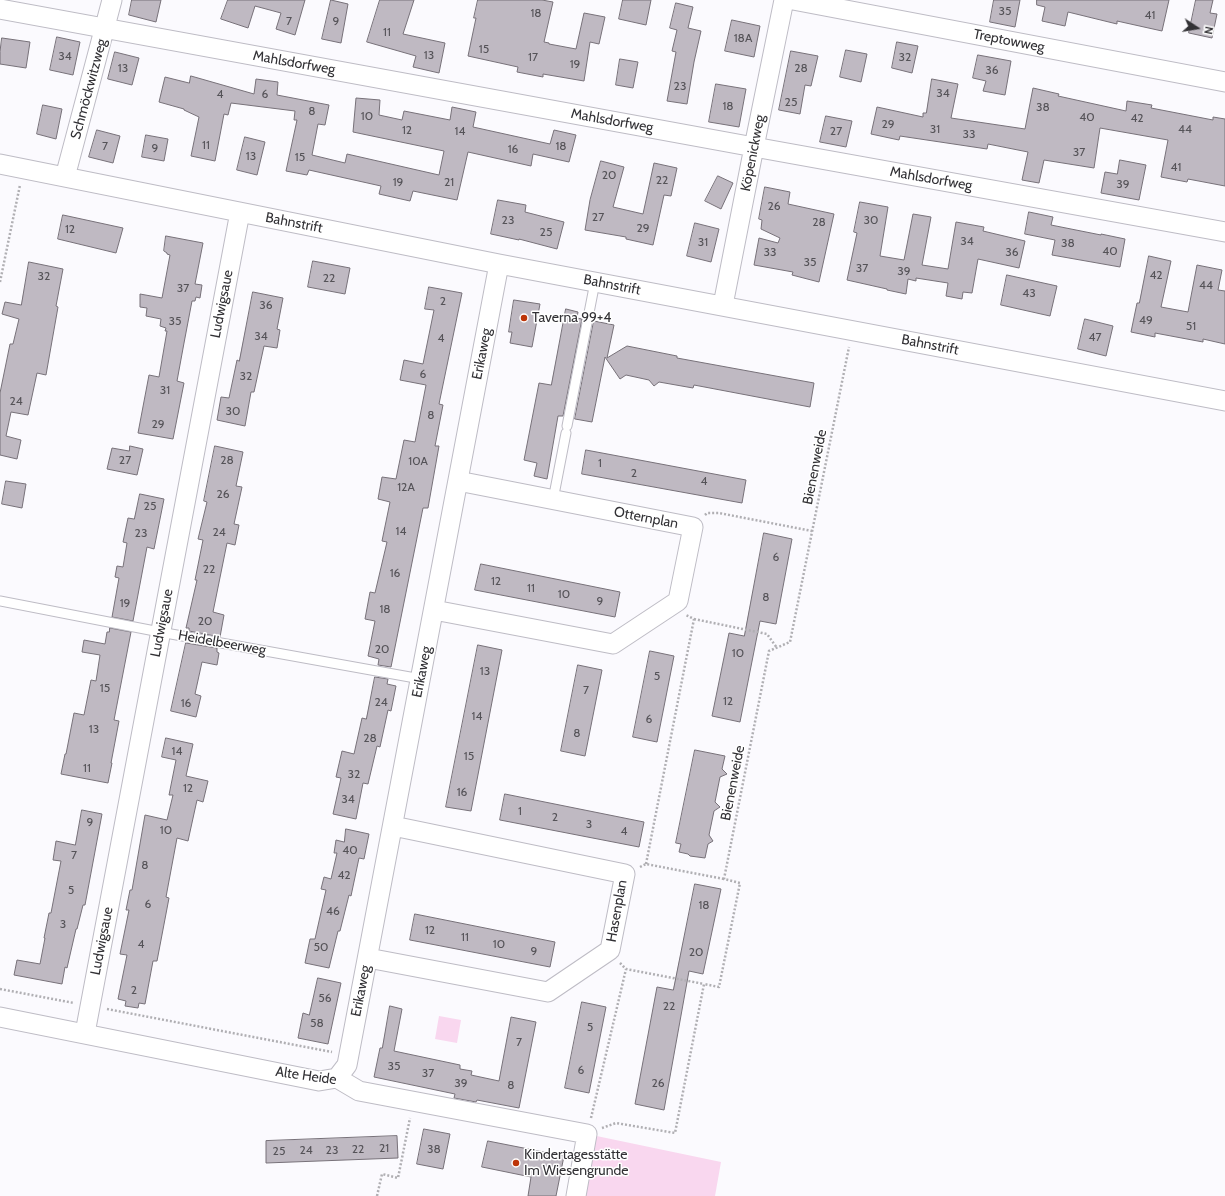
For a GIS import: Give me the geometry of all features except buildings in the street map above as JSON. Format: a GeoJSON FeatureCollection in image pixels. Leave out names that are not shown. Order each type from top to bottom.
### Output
{"type":"FeatureCollection","features":[{"type":"Feature","properties":{"kind":"street","name":"Schmöckwitzweg"},"geometry":{"type":"LineString","coordinates":[[66,177],[112,0]]}},
{"type":"Feature","properties":{"kind":"street","name":"Köpenickweg"},"geometry":{"type":"LineString","coordinates":[[723,305],[784,0]]}},
{"type":"Feature","properties":{"kind":"street","name":"Treptowweg"},"geometry":{"type":"LineString","coordinates":[[793,0],[1225,82]]}},
{"type":"Feature","properties":{"kind":"street","name":"Mahlsdorfweg"},"geometry":{"type":"LineString","coordinates":[[0,9],[1225,232]]}},
{"type":"Feature","properties":{"kind":"street","name":"Bahnstrift"},"geometry":{"type":"LineString","coordinates":[[0,164],[499,264],[723,305],[852,331],[1225,401]]}},
{"type":"Feature","properties":{"kind":"street","name":"Ludwigsaue"},"geometry":{"type":"LineString","coordinates":[[85,1033],[240,212]]}},
{"type":"Feature","properties":{"kind":"street","name":"Erikaweg"},"geometry":{"type":"LineString","coordinates":[[337,1078],[347,1065],[349,1056],[499,264]]}},
{"type":"Feature","properties":{"kind":"street","name":"Otternplan"},"geometry":{"type":"LineString","coordinates":[[434,610],[613,644],[678,601],[693,527],[458,481]]}},
{"type":"Feature","properties":{"kind":"street","name":"Hasenplan"},"geometry":{"type":"LineString","coordinates":[[368,958],[548,992],[610,950],[625,874],[393,826]]}},
{"type":"Feature","properties":{"kind":"street","name":"Alte Heide"},"geometry":{"type":"LineString","coordinates":[[0,1017],[319,1081],[337,1078],[359,1091],[587,1134]]}},
{"type":"Feature","properties":{"kind":"street"},"geometry":{"type":"LineString","coordinates":[[576,1196],[587,1134]]}},
{"type":"Feature","properties":{"kind":"lane"},"geometry":{"type":"LineString","coordinates":[[553,500],[595,282]]}},
{"type":"Feature","properties":{"kind":"lane","name":"Heidelbeerweg"},"geometry":{"type":"LineString","coordinates":[[0,601],[160,632],[421,679]]}},
{"type":"Feature","properties":{"kind":"path"},"geometry":{"type":"LineString","coordinates":[[0,282],[23,169]]}},
{"type":"Feature","properties":{"kind":"path","name":"Bienenweide"},"geometry":{"type":"LineString","coordinates":[[724,879],[769,651],[790,642],[852,331]]}},
{"type":"Feature","properties":{"kind":"path"},"geometry":{"type":"LineString","coordinates":[[693,527],[707,513],[719,513],[812,531]]}},
{"type":"Feature","properties":{"kind":"path"},"geometry":{"type":"LineString","coordinates":[[670,606],[694,619],[766,634],[777,648]]}},
{"type":"Feature","properties":{"kind":"path"},"geometry":{"type":"LineString","coordinates":[[646,864],[694,619]]}},
{"type":"Feature","properties":{"kind":"path"},"geometry":{"type":"LineString","coordinates":[[610,950],[626,969],[719,986],[740,883],[646,864],[625,874]]}},
{"type":"Feature","properties":{"kind":"path"},"geometry":{"type":"LineString","coordinates":[[587,1134],[626,969]]}},
{"type":"Feature","properties":{"kind":"path"},"geometry":{"type":"LineString","coordinates":[[587,1134],[616,1122],[675,1133],[704,984]]}},
{"type":"Feature","properties":{"kind":"path"},"geometry":{"type":"LineString","coordinates":[[0,989],[349,1056]]}},
{"type":"Feature","properties":{"kind":"path"},"geometry":{"type":"LineString","coordinates":[[377,1196],[382,1174],[398,1178],[414,1101]]}},
{"type":"Feature","properties":{"kind":"shaded area"},"geometry":{"type":"Polygon","coordinates":[[[439,1016],[461,1020],[457,1043],[435,1039],[439,1016]]]}},
{"type":"Feature","properties":{"kind":"shaded area"},"geometry":{"type":"Polygon","coordinates":[[[587,1134],[721,1162],[715,1196],[581,1196],[587,1134]]]}},
{"type":"Feature","properties":{"kind":"place","name":"Taverna 99+4"},"geometry":{"type":"Point","coordinates":[524,318]}},
{"type":"Feature","properties":{"kind":"place","name":"Kindertagesstätte Im Wiesengrunde"},"geometry":{"type":"Point","coordinates":[516,1163]}}]}
